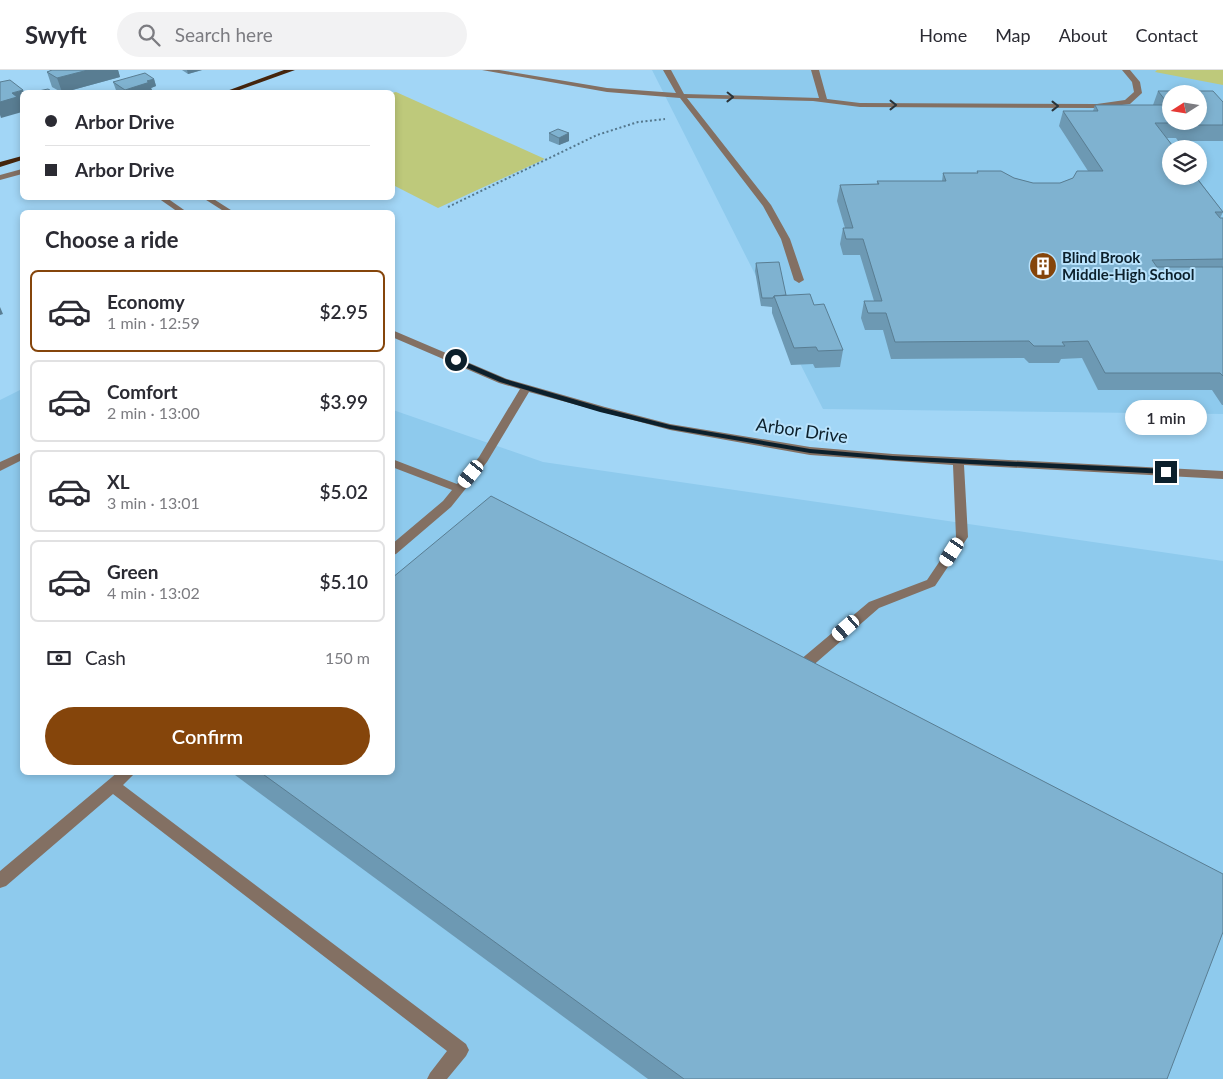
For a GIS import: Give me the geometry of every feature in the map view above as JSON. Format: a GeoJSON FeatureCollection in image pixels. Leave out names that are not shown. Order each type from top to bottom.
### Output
{"type":"FeatureCollection","features":[{"type":"Feature","properties":{"kind":"main road"},"geometry":{"type":"LineString","coordinates":[[234,90],[291,70]]}},
{"type":"Feature","properties":{"kind":"main road"},"geometry":{"type":"LineString","coordinates":[[0,165],[20,159]]}},
{"type":"Feature","properties":{"kind":"street"},"geometry":{"type":"LineString","coordinates":[[486,70],[607,90],[682,96],[824,101],[860,105],[1097,106],[1127,102],[1138,93],[1136,82],[1126,70]]}},
{"type":"Feature","properties":{"kind":"street"},"geometry":{"type":"LineString","coordinates":[[667,70],[695,115],[754,189],[778,224],[787,242],[799,280]]}},
{"type":"Feature","properties":{"kind":"street"},"geometry":{"type":"LineString","coordinates":[[815,70],[824,101]]}},
{"type":"Feature","properties":{"kind":"street"},"geometry":{"type":"LineString","coordinates":[[0,178],[20,172]]}},
{"type":"Feature","properties":{"kind":"street"},"geometry":{"type":"LineString","coordinates":[[165,200],[180,210]]}},
{"type":"Feature","properties":{"kind":"street"},"geometry":{"type":"LineString","coordinates":[[210,200],[227,210]]}},
{"type":"Feature","properties":{"kind":"street","name":"Arbor Drive"},"geometry":{"type":"LineString","coordinates":[[395,333],[503,381],[602,410],[670,427],[810,451],[1223,475]]}},
{"type":"Feature","properties":{"kind":"street"},"geometry":{"type":"LineString","coordinates":[[395,548],[447,504],[483,459],[526,388]]}},
{"type":"Feature","properties":{"kind":"street"},"geometry":{"type":"LineString","coordinates":[[0,467],[20,457]]}},
{"type":"Feature","properties":{"kind":"street"},"geometry":{"type":"LineString","coordinates":[[805,664],[874,604],[931,583],[962,536],[958,461]]}},
{"type":"Feature","properties":{"kind":"street"},"geometry":{"type":"LineString","coordinates":[[395,464],[459,489]]}},
{"type":"Feature","properties":{"kind":"street"},"geometry":{"type":"LineString","coordinates":[[0,880],[126,775]]}},
{"type":"Feature","properties":{"kind":"street"},"geometry":{"type":"LineString","coordinates":[[113,786],[460,1050],[436,1079]]}},
{"type":"Feature","properties":{"kind":"path"},"geometry":{"type":"LineString","coordinates":[[448,207],[597,136],[638,122],[695,115]]}},
{"type":"Feature","properties":{"kind":"shaded area"},"geometry":{"type":"Polygon","coordinates":[[[652,70],[1223,70],[1223,414],[823,409],[652,70]]]}},
{"type":"Feature","properties":{"kind":"shaded area"},"geometry":{"type":"Polygon","coordinates":[[[20,390],[20,775],[395,775],[395,411],[543,462],[1223,561],[1223,1079],[0,1079],[0,400],[20,390]]]}},
{"type":"Feature","properties":{"kind":"green space"},"geometry":{"type":"Polygon","coordinates":[[[1157,70],[1223,70],[1223,85],[1155,72],[1157,70]]]}},
{"type":"Feature","properties":{"kind":"green space"},"geometry":{"type":"Polygon","coordinates":[[[395,92],[545,159],[438,208],[395,186],[395,92]]]}},
{"type":"Feature","properties":{"kind":"building"},"geometry":{"type":"Polygon","coordinates":[[[52,70],[88,70],[57,78],[47,72],[52,70]]]}},
{"type":"Feature","properties":{"kind":"building"},"geometry":{"type":"Polygon","coordinates":[[[145,73],[154,79],[125,90],[113,82],[145,73]]]}},
{"type":"Feature","properties":{"kind":"building"},"geometry":{"type":"Polygon","coordinates":[[[10,80],[23,90],[12,93],[17,97],[0,102],[0,82],[10,80]]]}},
{"type":"Feature","properties":{"kind":"building","name":"Blind Brook Middle-High School"},"geometry":{"type":"Polygon","coordinates":[[[1208,91],[1213,91],[1223,102],[1223,125],[1208,125],[1208,91]]]}},
{"type":"Feature","properties":{"kind":"building","name":"Blind Brook Middle-High School"},"geometry":{"type":"Polygon","coordinates":[[[1095,105],[1162,105],[1162,123],[1155,123],[1168,140],[1162,140],[1162,185],[1202,185],[1223,212],[1215,212],[1220,218],[1223,218],[1223,259],[1152,260],[1157,267],[1223,267],[1223,376],[1220,373],[1105,373],[1088,341],[1062,342],[1065,346],[1034,346],[1029,341],[895,342],[886,313],[868,313],[864,301],[882,301],[863,239],[846,239],[843,228],[853,228],[840,185],[879,184],[877,181],[946,181],[943,173],[978,173],[977,171],[1001,171],[1014,178],[1033,183],[1060,183],[1073,178],[1077,171],[1103,171],[1063,111],[1098,111],[1095,105]]]}},
{"type":"Feature","properties":{"kind":"building"},"geometry":{"type":"Polygon","coordinates":[[[558,129],[569,133],[559,138],[549,133],[558,129]]]}},
{"type":"Feature","properties":{"kind":"building"},"geometry":{"type":"Polygon","coordinates":[[[779,262],[786,295],[762,298],[756,263],[779,262]]]}},
{"type":"Feature","properties":{"kind":"building"},"geometry":{"type":"Polygon","coordinates":[[[810,294],[814,305],[824,304],[843,350],[818,351],[816,347],[794,348],[774,296],[810,294]]]}},
{"type":"Feature","properties":{"kind":"building"},"geometry":{"type":"Polygon","coordinates":[[[491,496],[1223,874],[1223,932],[1167,1079],[684,1079],[264,775],[395,775],[395,576],[491,496]]]}},
{"type":"Feature","properties":{"kind":"place","name":"Blind Brook Middle-High School"},"geometry":{"type":"Point","coordinates":[1043,266]}},
{"type":"Feature","properties":{"kind":"route"},"geometry":{"type":"LineString","coordinates":[[456,360],[503,381],[602,410],[670,427],[810,451],[893,458],[1166,472]]}}]}
